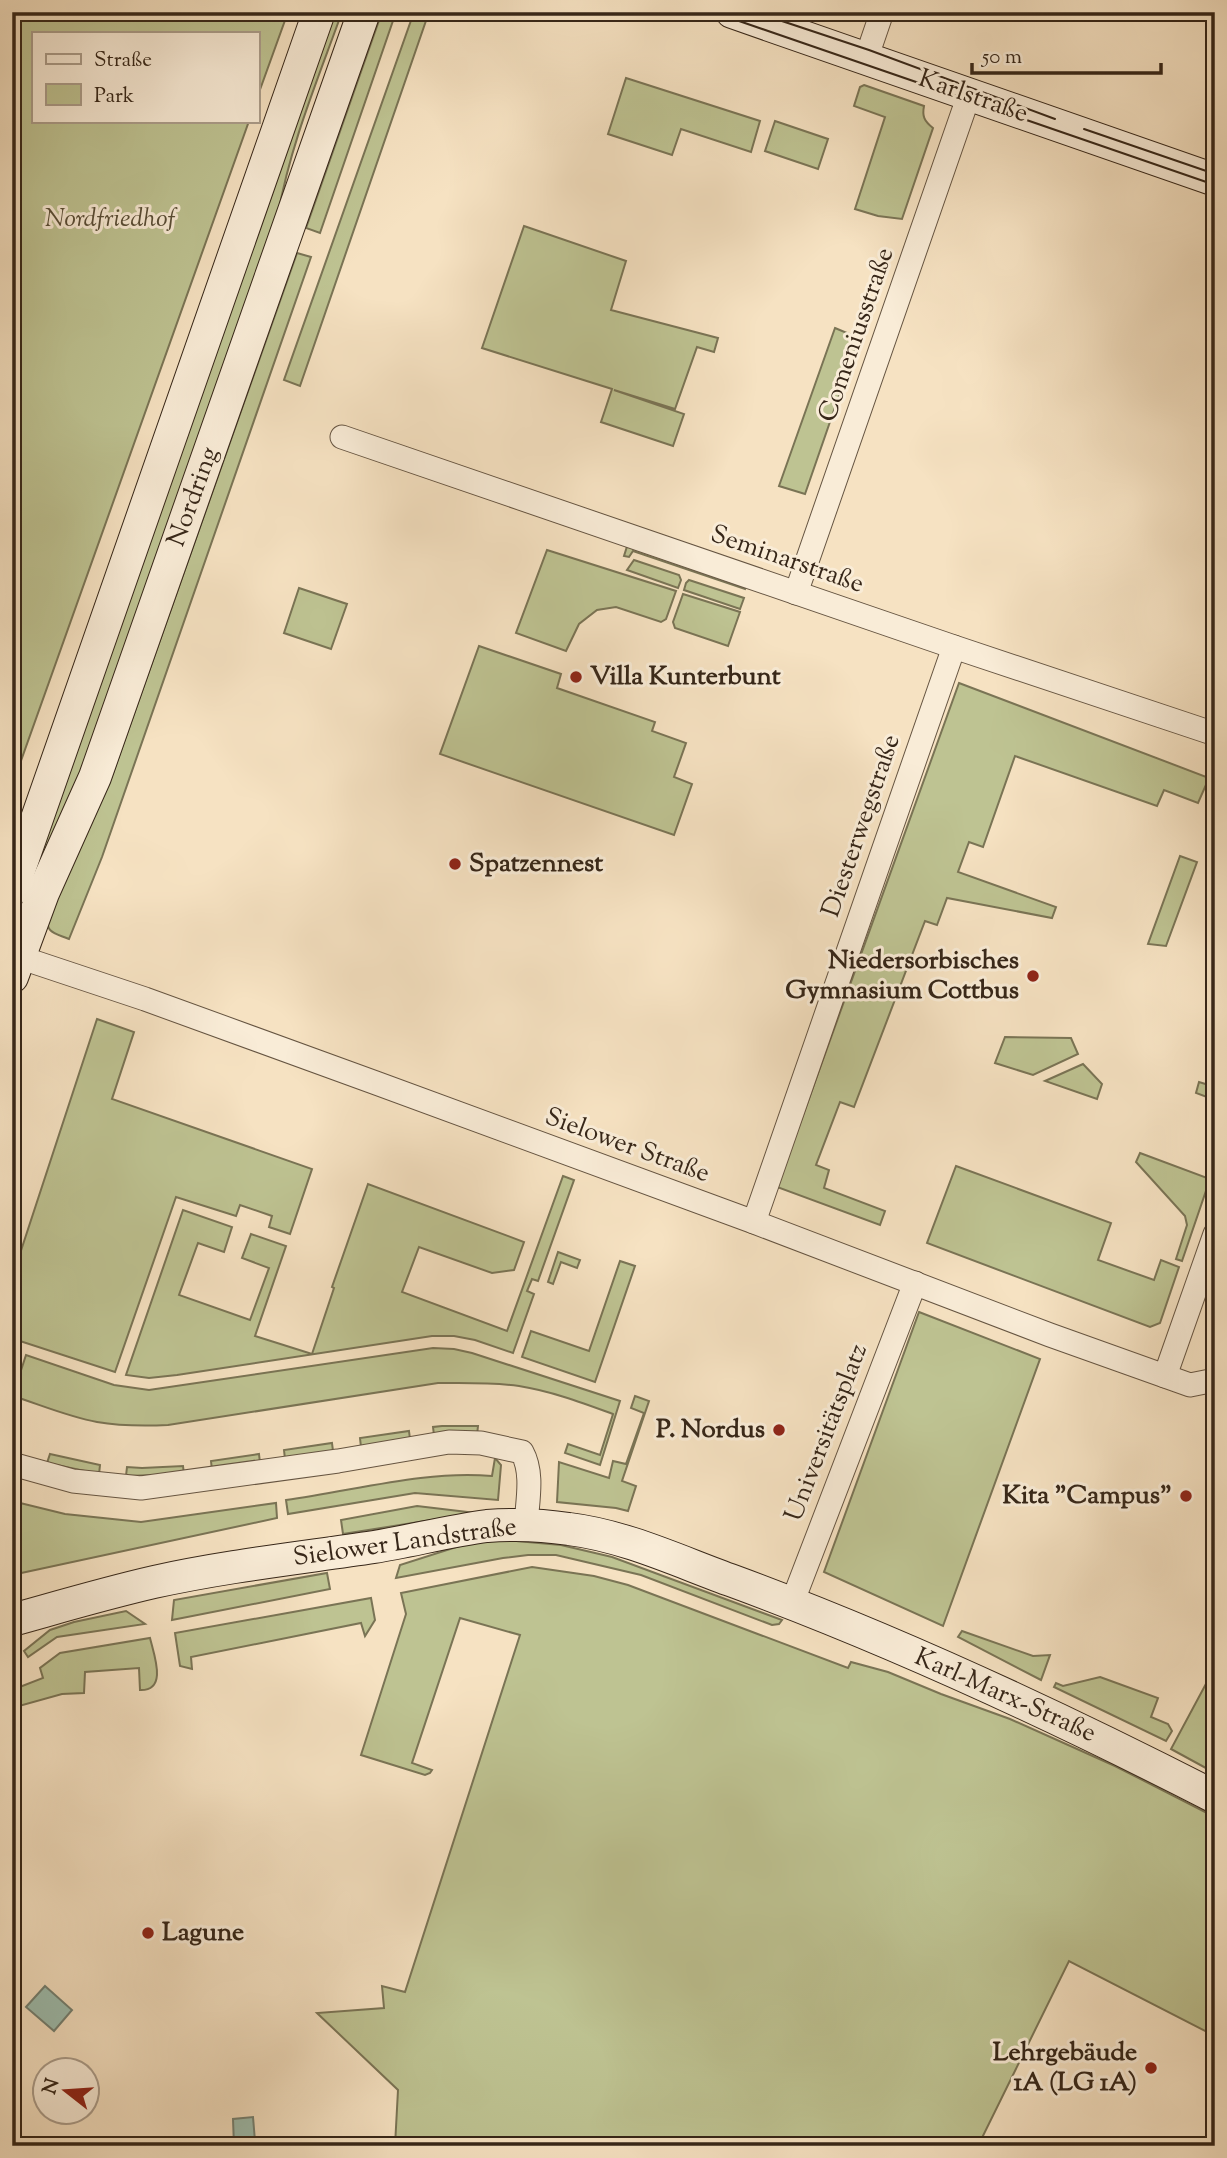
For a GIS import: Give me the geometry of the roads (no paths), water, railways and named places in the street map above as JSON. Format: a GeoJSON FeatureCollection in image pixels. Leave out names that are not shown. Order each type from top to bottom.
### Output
{"type":"FeatureCollection","features":[{"type":"Feature","properties":{"kind":"main road","name":"Nordring"},"geometry":{"type":"LineString","coordinates":[[12,890],[319,12]]}},
{"type":"Feature","properties":{"kind":"main road","name":"Nordring"},"geometry":{"type":"LineString","coordinates":[[16,967],[43,893],[95,777],[364,12]]}},
{"type":"Feature","properties":{"kind":"main road","name":"Karlstraße"},"geometry":{"type":"LineString","coordinates":[[732,12],[1215,180]]}},
{"type":"Feature","properties":{"kind":"main road","name":"Sielower Landstraße"},"geometry":{"type":"LineString","coordinates":[[12,1620],[154,1582],[487,1526],[571,1529],[614,1538],[792,1603]]}},
{"type":"Feature","properties":{"kind":"main road","name":"Karl-Marx-Straße"},"geometry":{"type":"LineString","coordinates":[[792,1603],[1014,1696],[1215,1797]]}},
{"type":"Feature","properties":{"kind":"street"},"geometry":{"type":"LineString","coordinates":[[866,59],[882,12]]}},
{"type":"Feature","properties":{"kind":"street","name":"Comeniusstraße"},"geometry":{"type":"LineString","coordinates":[[796,593],[969,95]]}},
{"type":"Feature","properties":{"kind":"street","name":"Seminarstraße"},"geometry":{"type":"LineString","coordinates":[[341,437],[1215,734]]}},
{"type":"Feature","properties":{"kind":"street","name":"Diesterwegstraße"},"geometry":{"type":"LineString","coordinates":[[754,1222],[954,647]]}},
{"type":"Feature","properties":{"kind":"street","name":"Sielower Straße"},"geometry":{"type":"LineString","coordinates":[[16,967],[145,999],[1189,1385],[1215,1380]]}},
{"type":"Feature","properties":{"kind":"street"},"geometry":{"type":"LineString","coordinates":[[1164,1376],[1215,1234]]}},
{"type":"Feature","properties":{"kind":"street","name":"Universitätsplatz"},"geometry":{"type":"LineString","coordinates":[[792,1603],[915,1283]]}},
{"type":"Feature","properties":{"kind":"street"},"geometry":{"type":"LineString","coordinates":[[12,1464],[72,1481],[141,1488],[324,1463],[449,1442],[481,1443],[522,1452],[527,1461],[529,1477],[526,1526]]}},
{"type":"Feature","properties":{"kind":"tram line"},"geometry":{"type":"LineString","coordinates":[[713,12],[1215,185]]}},
{"type":"Feature","properties":{"kind":"tram line"},"geometry":{"type":"LineString","coordinates":[[755,12],[869,50],[1055,119]]}},
{"type":"Feature","properties":{"kind":"tram line"},"geometry":{"type":"LineString","coordinates":[[1084,129],[1215,174]]}},
{"type":"Feature","properties":{"kind":"place","name":"Villa Kunterbunt"},"geometry":{"type":"Point","coordinates":[576,677]}},
{"type":"Feature","properties":{"kind":"place","name":"Spatzennest"},"geometry":{"type":"Point","coordinates":[455,864]}},
{"type":"Feature","properties":{"kind":"place","name":"Niedersorbisches Gymnasium Cottbus"},"geometry":{"type":"Point","coordinates":[1033,976]}},
{"type":"Feature","properties":{"kind":"place","name":"P. Nordus"},"geometry":{"type":"Point","coordinates":[779,1430]}},
{"type":"Feature","properties":{"kind":"place","name":"Kita \"Campus\""},"geometry":{"type":"Point","coordinates":[1186,1496]}},
{"type":"Feature","properties":{"kind":"place","name":"Lagune"},"geometry":{"type":"Point","coordinates":[148,1933]}},
{"type":"Feature","properties":{"kind":"place","name":"Lehrgebäude 1A (LG 1A)"},"geometry":{"type":"Point","coordinates":[1151,2068]}},
{"type":"Feature","properties":{"kind":"park label","name":"Nordfriedhof"},"geometry":{"type":"Point","coordinates":[110,219]}}]}
